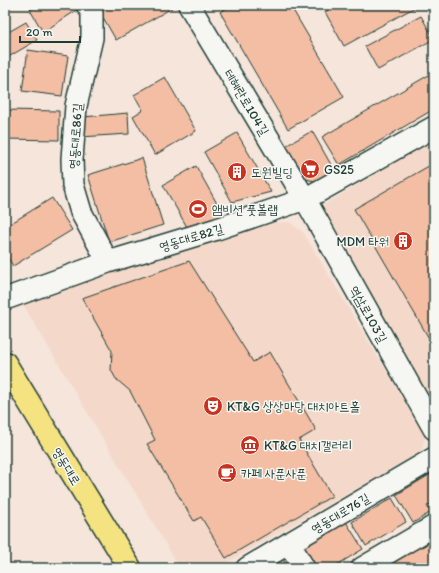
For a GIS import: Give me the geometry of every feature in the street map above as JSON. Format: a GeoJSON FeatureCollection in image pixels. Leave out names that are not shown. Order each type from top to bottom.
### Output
{"type":"FeatureCollection","features":[{"type":"Feature","properties":{"kind":"main road","name":"영동대로"},"geometry":{"type":"LineString","coordinates":[[5,363],[130,568]]}},
{"type":"Feature","properties":{"kind":"street","name":"영동대로86길"},"geometry":{"type":"LineString","coordinates":[[87,5],[92,13],[92,38],[76,106],[72,159],[73,185],[81,212],[108,262]]}},
{"type":"Feature","properties":{"kind":"street","name":"테헤란로104길"},"geometry":{"type":"LineString","coordinates":[[189,5],[305,199]]}},
{"type":"Feature","properties":{"kind":"street","name":"영동대로82길"},"geometry":{"type":"LineString","coordinates":[[5,299],[108,262],[217,229],[305,199],[434,127]]}},
{"type":"Feature","properties":{"kind":"street","name":"역삼로103길"},"geometry":{"type":"LineString","coordinates":[[305,199],[434,429]]}},
{"type":"Feature","properties":{"kind":"street","name":"영동대로76길"},"geometry":{"type":"LineString","coordinates":[[247,568],[434,458]]}},
{"type":"Feature","properties":{"kind":"street"},"geometry":{"type":"LineString","coordinates":[[362,568],[434,526]]}},
{"type":"Feature","properties":{"kind":"street"},"geometry":{"type":"LineString","coordinates":[[289,543],[304,568]]}},
{"type":"Feature","properties":{"kind":"shaded area"},"geometry":{"type":"Polygon","coordinates":[[[434,138],[434,413],[319,208],[434,138]]]}},
{"type":"Feature","properties":{"kind":"shaded area"},"geometry":{"type":"Polygon","coordinates":[[[289,222],[303,232],[425,436],[421,452],[217,568],[180,568],[21,301],[265,223],[289,222]]]}},
{"type":"Feature","properties":{"kind":"building"},"geometry":{"type":"Polygon","coordinates":[[[38,5],[74,5],[77,10],[43,32],[30,10],[38,5]]]}},
{"type":"Feature","properties":{"kind":"building"},"geometry":{"type":"Polygon","coordinates":[[[96,5],[170,5],[172,8],[116,40],[96,5]]]}},
{"type":"Feature","properties":{"kind":"building"},"geometry":{"type":"Polygon","coordinates":[[[232,5],[290,5],[344,97],[288,129],[220,12],[232,5]]]}},
{"type":"Feature","properties":{"kind":"building"},"geometry":{"type":"Polygon","coordinates":[[[337,5],[419,5],[344,46],[325,12],[337,5]]]}},
{"type":"Feature","properties":{"kind":"building"},"geometry":{"type":"Polygon","coordinates":[[[421,16],[434,39],[378,70],[365,46],[421,16]]]}},
{"type":"Feature","properties":{"kind":"building"},"geometry":{"type":"Polygon","coordinates":[[[26,22],[37,40],[5,59],[5,34],[26,22]]]}},
{"type":"Feature","properties":{"kind":"building"},"geometry":{"type":"Polygon","coordinates":[[[28,50],[68,56],[62,96],[22,91],[28,50]]]}},
{"type":"Feature","properties":{"kind":"building"},"geometry":{"type":"Polygon","coordinates":[[[434,72],[434,109],[339,165],[322,137],[434,72]]]}},
{"type":"Feature","properties":{"kind":"building"},"geometry":{"type":"Polygon","coordinates":[[[165,77],[196,131],[155,155],[133,116],[143,110],[134,95],[165,77]]]}},
{"type":"Feature","properties":{"kind":"building"},"geometry":{"type":"Polygon","coordinates":[[[5,110],[59,111],[59,140],[5,139],[5,110]]]}},
{"type":"Feature","properties":{"kind":"building"},"geometry":{"type":"Polygon","coordinates":[[[128,113],[129,134],[80,137],[83,117],[128,113]]]}},
{"type":"Feature","properties":{"kind":"building"},"geometry":{"type":"Polygon","coordinates":[[[312,131],[334,170],[314,181],[298,177],[282,148],[312,131]]]}},
{"type":"Feature","properties":{"kind":"building","name":"도원빌딩"},"geometry":{"type":"Polygon","coordinates":[[[237,133],[271,192],[232,202],[204,152],[237,133]]]}},
{"type":"Feature","properties":{"kind":"building"},"geometry":{"type":"Polygon","coordinates":[[[142,158],[163,225],[109,242],[88,175],[142,158]]]}},
{"type":"Feature","properties":{"kind":"building","name":"MDM 타워"},"geometry":{"type":"Polygon","coordinates":[[[434,163],[434,347],[354,209],[434,163]]]}},
{"type":"Feature","properties":{"kind":"building"},"geometry":{"type":"Polygon","coordinates":[[[196,166],[224,216],[187,227],[163,185],[196,166]]]}},
{"type":"Feature","properties":{"kind":"building"},"geometry":{"type":"Polygon","coordinates":[[[52,198],[72,230],[13,266],[5,253],[5,227],[52,198]]]}},
{"type":"Feature","properties":{"kind":"building"},"geometry":{"type":"Polygon","coordinates":[[[189,261],[253,362],[270,352],[316,430],[299,440],[332,496],[226,558],[201,517],[194,521],[147,444],[155,440],[130,391],[116,379],[111,370],[112,351],[82,298],[189,261]]]}},
{"type":"Feature","properties":{"kind":"building"},"geometry":{"type":"Polygon","coordinates":[[[434,472],[434,502],[427,506],[431,512],[413,523],[396,495],[434,472]]]}},
{"type":"Feature","properties":{"kind":"building"},"geometry":{"type":"Polygon","coordinates":[[[392,498],[406,522],[366,546],[352,522],[392,498]]]}},
{"type":"Feature","properties":{"kind":"building"},"geometry":{"type":"Polygon","coordinates":[[[346,522],[363,549],[332,568],[315,568],[303,548],[346,522]]]}},
{"type":"Feature","properties":{"kind":"building"},"geometry":{"type":"Polygon","coordinates":[[[434,540],[434,568],[381,568],[419,543],[422,547],[434,540]]]}},
{"type":"Feature","properties":{"kind":"building"},"geometry":{"type":"Polygon","coordinates":[[[283,559],[288,568],[269,568],[283,559]]]}},
{"type":"Feature","properties":{"kind":"place","name":"GS25"},"geometry":{"type":"Point","coordinates":[310,169]}},
{"type":"Feature","properties":{"kind":"place","name":"도원빌딩"},"geometry":{"type":"Point","coordinates":[237,172]}},
{"type":"Feature","properties":{"kind":"place","name":"앰비션 풋볼랩"},"geometry":{"type":"Point","coordinates":[198,209]}},
{"type":"Feature","properties":{"kind":"place","name":"MDM 타워"},"geometry":{"type":"Point","coordinates":[403,241]}},
{"type":"Feature","properties":{"kind":"place","name":"KT&G 상상마당 대치아트홀"},"geometry":{"type":"Point","coordinates":[213,406]}},
{"type":"Feature","properties":{"kind":"place","name":"KT&G 대치갤러리"},"geometry":{"type":"Point","coordinates":[250,445]}},
{"type":"Feature","properties":{"kind":"place","name":"카페 사푼사푼"},"geometry":{"type":"Point","coordinates":[227,473]}}]}
